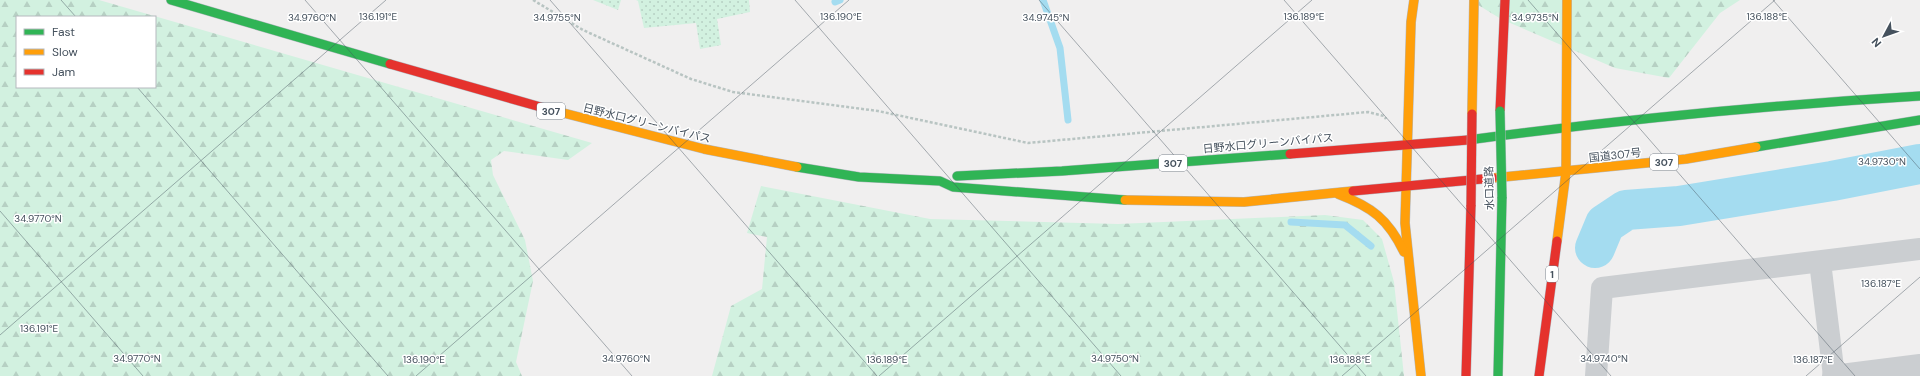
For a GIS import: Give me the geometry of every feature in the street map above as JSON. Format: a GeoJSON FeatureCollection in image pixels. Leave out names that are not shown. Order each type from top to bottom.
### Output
{"type":"FeatureCollection","features":[{"type":"Feature","properties":{"kind":"highway","name":"日野水口グリーンバイパス"},"geometry":{"type":"LineString","coordinates":[[171,0],[269,27],[444,81],[597,124],[720,153],[850,177],[940,181],[953,187],[1149,201],[1244,202],[1406,185]]}},
{"type":"Feature","properties":{"kind":"highway"},"geometry":{"type":"LineString","coordinates":[[1414,0],[1411,22],[1404,223],[1421,376]]}},
{"type":"Feature","properties":{"kind":"highway","name":"水口道路"},"geometry":{"type":"LineString","coordinates":[[1466,376],[1471,205],[1474,0]]}},
{"type":"Feature","properties":{"kind":"highway","name":"水口道路"},"geometry":{"type":"LineString","coordinates":[[1498,376],[1502,197],[1500,111],[1505,0]]}},
{"type":"Feature","properties":{"kind":"highway","name":"1"},"geometry":{"type":"LineString","coordinates":[[1539,376],[1566,172],[1567,0]]}},
{"type":"Feature","properties":{"kind":"highway","name":"307"},"geometry":{"type":"LineString","coordinates":[[1407,144],[1453,142],[1567,127],[1815,102],[1920,96]]}},
{"type":"Feature","properties":{"kind":"highway","name":"国道307号"},"geometry":{"type":"LineString","coordinates":[[1406,185],[1566,172],[1686,160],[1920,120]]}},
{"type":"Feature","properties":{"kind":"highway","name":"日野水口グリーンバイパス"},"geometry":{"type":"LineString","coordinates":[[940,181],[952,176],[1062,171],[1407,144]]}},
{"type":"Feature","properties":{"kind":"highway"},"geometry":{"type":"LineString","coordinates":[[1334,193],[1361,202],[1384,218],[1399,239],[1408,260]]}},
{"type":"Feature","properties":{"kind":"street"},"geometry":{"type":"LineString","coordinates":[[1596,376],[1602,288],[1920,249]]}},
{"type":"Feature","properties":{"kind":"street"},"geometry":{"type":"LineString","coordinates":[[1820,262],[1834,376],[1920,365]]}},
{"type":"Feature","properties":{"kind":"path"},"geometry":{"type":"LineString","coordinates":[[533,0],[583,30],[691,80],[733,92],[878,111],[1028,143],[1368,112],[1384,116],[1407,144]]}},
{"type":"Feature","properties":{"kind":"green space"},"geometry":{"type":"Polygon","coordinates":[[[0,0],[99,0],[154,16],[16,16],[16,88],[156,88],[156,17],[592,143],[568,160],[504,151],[491,160],[493,175],[525,240],[533,281],[516,362],[522,376],[0,376],[0,0]]]}},
{"type":"Feature","properties":{"kind":"green space"},"geometry":{"type":"Polygon","coordinates":[[[593,0],[621,0],[618,10],[593,0]]]}},
{"type":"Feature","properties":{"kind":"green space"},"geometry":{"type":"Polygon","coordinates":[[[636,0],[749,0],[750,12],[717,19],[721,45],[700,49],[696,23],[644,28],[638,1],[636,0]]]}},
{"type":"Feature","properties":{"kind":"green space"},"geometry":{"type":"Polygon","coordinates":[[[1470,0],[1740,0],[1720,13],[1669,78],[1615,68],[1501,19],[1470,0]]]}},
{"type":"Feature","properties":{"kind":"green space"},"geometry":{"type":"Polygon","coordinates":[[[761,186],[930,219],[1118,224],[1325,215],[1363,220],[1382,239],[1394,282],[1404,376],[712,376],[731,306],[762,289],[767,237],[747,233],[761,186]]]}},
{"type":"Feature","properties":{"kind":"waterway"},"geometry":{"type":"LineString","coordinates":[[835,2],[840,0]]}},
{"type":"Feature","properties":{"kind":"waterway"},"geometry":{"type":"LineString","coordinates":[[1043,0],[1060,48],[1068,120]]}},
{"type":"Feature","properties":{"kind":"waterway"},"geometry":{"type":"LineString","coordinates":[[1595,248],[1605,224],[1626,210],[1679,206],[1832,181],[1920,164]]}},
{"type":"Feature","properties":{"kind":"waterway"},"geometry":{"type":"LineString","coordinates":[[1291,222],[1345,225],[1371,246]]}},
{"type":"Feature","properties":{"kind":"traffic: fast"},"geometry":{"type":"LineString","coordinates":[[171,0],[390,64]]}},
{"type":"Feature","properties":{"kind":"traffic: fast"},"geometry":{"type":"LineString","coordinates":[[1468,140],[1694,114],[1920,96]]}},
{"type":"Feature","properties":{"kind":"traffic: fast"},"geometry":{"type":"LineString","coordinates":[[1500,111],[1502,197]]}},
{"type":"Feature","properties":{"kind":"traffic: fast"},"geometry":{"type":"LineString","coordinates":[[1756,147],[1920,120]]}},
{"type":"Feature","properties":{"kind":"traffic: fast"},"geometry":{"type":"LineString","coordinates":[[957,176],[1062,171],[1290,154]]}},
{"type":"Feature","properties":{"kind":"traffic: fast"},"geometry":{"type":"LineString","coordinates":[[797,167],[859,177],[940,181],[953,187],[1125,200]]}},
{"type":"Feature","properties":{"kind":"traffic: fast"},"geometry":{"type":"LineString","coordinates":[[1498,376],[1502,197]]}},
{"type":"Feature","properties":{"kind":"traffic: slow"},"geometry":{"type":"LineString","coordinates":[[1414,0],[1411,22],[1405,223],[1421,376]]}},
{"type":"Feature","properties":{"kind":"traffic: slow"},"geometry":{"type":"LineString","coordinates":[[1472,114],[1474,0]]}},
{"type":"Feature","properties":{"kind":"traffic: slow"},"geometry":{"type":"LineString","coordinates":[[1557,241],[1566,172],[1567,0]]}},
{"type":"Feature","properties":{"kind":"traffic: slow"},"geometry":{"type":"LineString","coordinates":[[544,108],[704,149],[797,167]]}},
{"type":"Feature","properties":{"kind":"traffic: slow"},"geometry":{"type":"LineString","coordinates":[[1493,178],[1686,159],[1756,147]]}},
{"type":"Feature","properties":{"kind":"traffic: slow"},"geometry":{"type":"LineString","coordinates":[[1125,200],[1244,202],[1353,191]]}},
{"type":"Feature","properties":{"kind":"traffic: slow"},"geometry":{"type":"LineString","coordinates":[[1338,194],[1370,209],[1378,216],[1392,231],[1404,252]]}},
{"type":"Feature","properties":{"kind":"traffic: jam"},"geometry":{"type":"LineString","coordinates":[[1500,111],[1505,0]]}},
{"type":"Feature","properties":{"kind":"traffic: jam"},"geometry":{"type":"LineString","coordinates":[[390,64],[544,108]]}},
{"type":"Feature","properties":{"kind":"traffic: jam"},"geometry":{"type":"LineString","coordinates":[[1471,205],[1472,114]]}},
{"type":"Feature","properties":{"kind":"traffic: jam"},"geometry":{"type":"LineString","coordinates":[[1290,154],[1468,140]]}},
{"type":"Feature","properties":{"kind":"traffic: jam"},"geometry":{"type":"LineString","coordinates":[[1353,191],[1493,178]]}},
{"type":"Feature","properties":{"kind":"traffic: jam"},"geometry":{"type":"LineString","coordinates":[[1466,376],[1471,205]]}},
{"type":"Feature","properties":{"kind":"traffic: jam"},"geometry":{"type":"LineString","coordinates":[[1539,376],[1557,241]]}}]}
